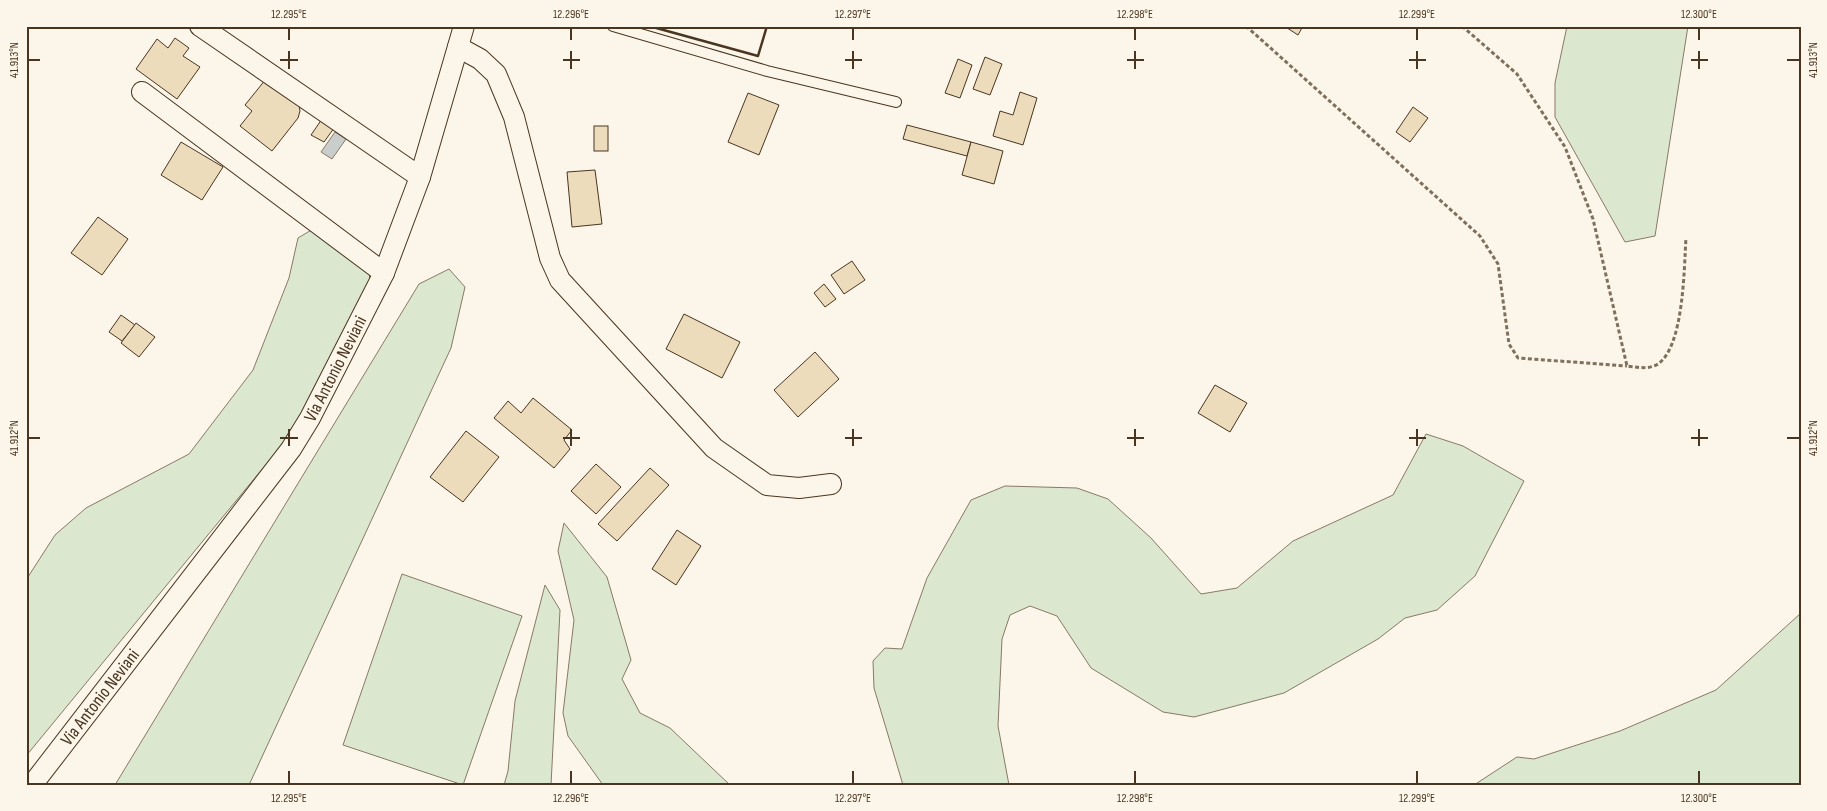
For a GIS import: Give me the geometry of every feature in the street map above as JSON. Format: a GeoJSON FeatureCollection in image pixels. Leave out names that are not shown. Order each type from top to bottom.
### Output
{"type":"FeatureCollection","features":[{"type":"Feature","properties":{"kind":"street"},"geometry":{"type":"LineString","coordinates":[[200,26],[420,177]]}},
{"type":"Feature","properties":{"kind":"street","name":"Via Antonio Neviani"},"geometry":{"type":"LineString","coordinates":[[32,785],[298,440],[384,274],[420,177],[464,26]]}},
{"type":"Feature","properties":{"kind":"street"},"geometry":{"type":"LineString","coordinates":[[458,47],[480,59],[496,74],[514,117],[550,258],[560,280],[714,448],[767,485],[799,488],[831,484]]}},
{"type":"Feature","properties":{"kind":"street"},"geometry":{"type":"LineString","coordinates":[[142,92],[384,274]]}},
{"type":"Feature","properties":{"kind":"lane"},"geometry":{"type":"LineString","coordinates":[[613,26],[767,72],[896,102]]}},
{"type":"Feature","properties":{"kind":"path"},"geometry":{"type":"LineString","coordinates":[[1246,26],[1480,236],[1498,264],[1509,344],[1518,358],[1628,366],[1645,369],[1658,364],[1672,343],[1682,302],[1686,238]]}},
{"type":"Feature","properties":{"kind":"path"},"geometry":{"type":"LineString","coordinates":[[1462,26],[1518,74],[1565,147],[1592,219],[1628,366]]}},
{"type":"Feature","properties":{"kind":"green space"},"geometry":{"type":"Polygon","coordinates":[[[1567,26],[1688,26],[1655,236],[1625,242],[1555,117],[1555,83],[1567,26]]]}},
{"type":"Feature","properties":{"kind":"green space"},"geometry":{"type":"Polygon","coordinates":[[[313,229],[369,267],[370,287],[291,434],[26,756],[26,580],[55,535],[86,508],[189,454],[253,370],[289,278],[298,238],[313,229]]]}},
{"type":"Feature","properties":{"kind":"green space"},"geometry":{"type":"Polygon","coordinates":[[[449,269],[465,287],[451,348],[249,785],[115,785],[419,284],[449,269]]]}},
{"type":"Feature","properties":{"kind":"green space"},"geometry":{"type":"Polygon","coordinates":[[[1426,434],[1463,446],[1524,481],[1475,576],[1437,610],[1405,618],[1378,639],[1284,693],[1194,717],[1163,712],[1091,668],[1057,616],[1030,606],[1010,615],[1002,639],[998,726],[1009,785],[903,785],[874,688],[873,661],[885,648],[902,649],[927,578],[971,500],[1005,486],[1077,488],[1108,499],[1151,538],[1201,594],[1237,588],[1293,541],[1393,495],[1426,434]]]}},
{"type":"Feature","properties":{"kind":"green space"},"geometry":{"type":"Polygon","coordinates":[[[564,523],[607,577],[631,660],[622,679],[640,713],[670,728],[730,785],[603,785],[568,736],[563,713],[574,620],[558,551],[564,523]]]}},
{"type":"Feature","properties":{"kind":"green space"},"geometry":{"type":"Polygon","coordinates":[[[402,574],[522,616],[463,785],[343,745],[402,574]]]}},
{"type":"Feature","properties":{"kind":"green space"},"geometry":{"type":"Polygon","coordinates":[[[545,585],[560,610],[551,785],[504,785],[508,771],[515,701],[545,585]]]}},
{"type":"Feature","properties":{"kind":"green space"},"geometry":{"type":"Polygon","coordinates":[[[1801,613],[1801,785],[1474,785],[1517,757],[1534,759],[1620,731],[1716,690],[1801,613]]]}},
{"type":"Feature","properties":{"kind":"shaded area"},"geometry":{"type":"Polygon","coordinates":[[[335,132],[346,139],[332,159],[321,152],[335,132]]]}},
{"type":"Feature","properties":{"kind":"building"},"geometry":{"type":"Polygon","coordinates":[[[1284,26],[1303,26],[1298,35],[1284,26]]]}},
{"type":"Feature","properties":{"kind":"building"},"geometry":{"type":"Polygon","coordinates":[[[175,38],[189,48],[183,56],[200,67],[177,99],[136,69],[157,39],[168,48],[175,38]]]}},
{"type":"Feature","properties":{"kind":"building"},"geometry":{"type":"Polygon","coordinates":[[[985,57],[1002,64],[990,95],[973,89],[985,57]]]}},
{"type":"Feature","properties":{"kind":"building"},"geometry":{"type":"Polygon","coordinates":[[[958,59],[972,65],[960,98],[945,93],[958,59]]]}},
{"type":"Feature","properties":{"kind":"building"},"geometry":{"type":"Polygon","coordinates":[[[266,79],[299,105],[300,111],[298,118],[272,151],[240,126],[252,111],[245,105],[266,79]]]}},
{"type":"Feature","properties":{"kind":"building"},"geometry":{"type":"Polygon","coordinates":[[[1020,92],[1037,98],[1023,145],[993,136],[1000,111],[1013,115],[1020,92]]]}},
{"type":"Feature","properties":{"kind":"building"},"geometry":{"type":"Polygon","coordinates":[[[748,93],[779,105],[759,155],[728,142],[748,93]]]}},
{"type":"Feature","properties":{"kind":"building"},"geometry":{"type":"Polygon","coordinates":[[[1413,107],[1428,118],[1410,142],[1396,132],[1413,107]]]}},
{"type":"Feature","properties":{"kind":"building"},"geometry":{"type":"Polygon","coordinates":[[[324,116],[337,124],[324,142],[311,135],[324,116]]]}},
{"type":"Feature","properties":{"kind":"building"},"geometry":{"type":"Polygon","coordinates":[[[907,125],[971,142],[967,156],[903,139],[907,125]]]}},
{"type":"Feature","properties":{"kind":"building"},"geometry":{"type":"Polygon","coordinates":[[[594,126],[608,126],[608,151],[594,151],[594,126]]]}},
{"type":"Feature","properties":{"kind":"building"},"geometry":{"type":"Polygon","coordinates":[[[181,142],[223,167],[202,200],[161,175],[181,142]]]}},
{"type":"Feature","properties":{"kind":"building"},"geometry":{"type":"Polygon","coordinates":[[[971,142],[1003,151],[994,184],[962,175],[971,142]]]}},
{"type":"Feature","properties":{"kind":"building"},"geometry":{"type":"Polygon","coordinates":[[[595,170],[602,224],[572,227],[567,172],[595,170]]]}},
{"type":"Feature","properties":{"kind":"building"},"geometry":{"type":"Polygon","coordinates":[[[98,217],[128,239],[102,275],[71,253],[98,217]]]}},
{"type":"Feature","properties":{"kind":"building"},"geometry":{"type":"Polygon","coordinates":[[[852,261],[865,280],[844,294],[831,275],[852,261]]]}},
{"type":"Feature","properties":{"kind":"building"},"geometry":{"type":"Polygon","coordinates":[[[824,284],[836,299],[825,307],[814,293],[824,284]]]}},
{"type":"Feature","properties":{"kind":"building"},"geometry":{"type":"Polygon","coordinates":[[[684,314],[740,342],[722,378],[666,349],[684,314]]]}},
{"type":"Feature","properties":{"kind":"building"},"geometry":{"type":"Polygon","coordinates":[[[121,315],[135,325],[122,341],[109,332],[121,315]]]}},
{"type":"Feature","properties":{"kind":"building"},"geometry":{"type":"Polygon","coordinates":[[[136,323],[155,337],[139,357],[121,343],[136,323]]]}},
{"type":"Feature","properties":{"kind":"building"},"geometry":{"type":"Polygon","coordinates":[[[815,352],[839,379],[798,417],[774,390],[815,352]]]}},
{"type":"Feature","properties":{"kind":"building"},"geometry":{"type":"Polygon","coordinates":[[[1215,385],[1247,403],[1230,432],[1198,413],[1215,385]]]}},
{"type":"Feature","properties":{"kind":"building"},"geometry":{"type":"Polygon","coordinates":[[[533,398],[572,430],[564,440],[570,449],[554,468],[494,418],[508,401],[521,413],[533,398]]]}},
{"type":"Feature","properties":{"kind":"building"},"geometry":{"type":"Polygon","coordinates":[[[466,431],[499,457],[463,502],[430,477],[466,431]]]}},
{"type":"Feature","properties":{"kind":"building"},"geometry":{"type":"Polygon","coordinates":[[[596,464],[621,487],[596,514],[571,491],[596,464]]]}},
{"type":"Feature","properties":{"kind":"building"},"geometry":{"type":"Polygon","coordinates":[[[650,468],[669,485],[617,541],[598,524],[650,468]]]}},
{"type":"Feature","properties":{"kind":"building"},"geometry":{"type":"Polygon","coordinates":[[[677,530],[701,546],[676,585],[652,569],[677,530]]]}},
{"type":"Feature","properties":{"kind":"wall"},"geometry":{"type":"LineString","coordinates":[[649,26],[758,56],[767,26]]}}]}
